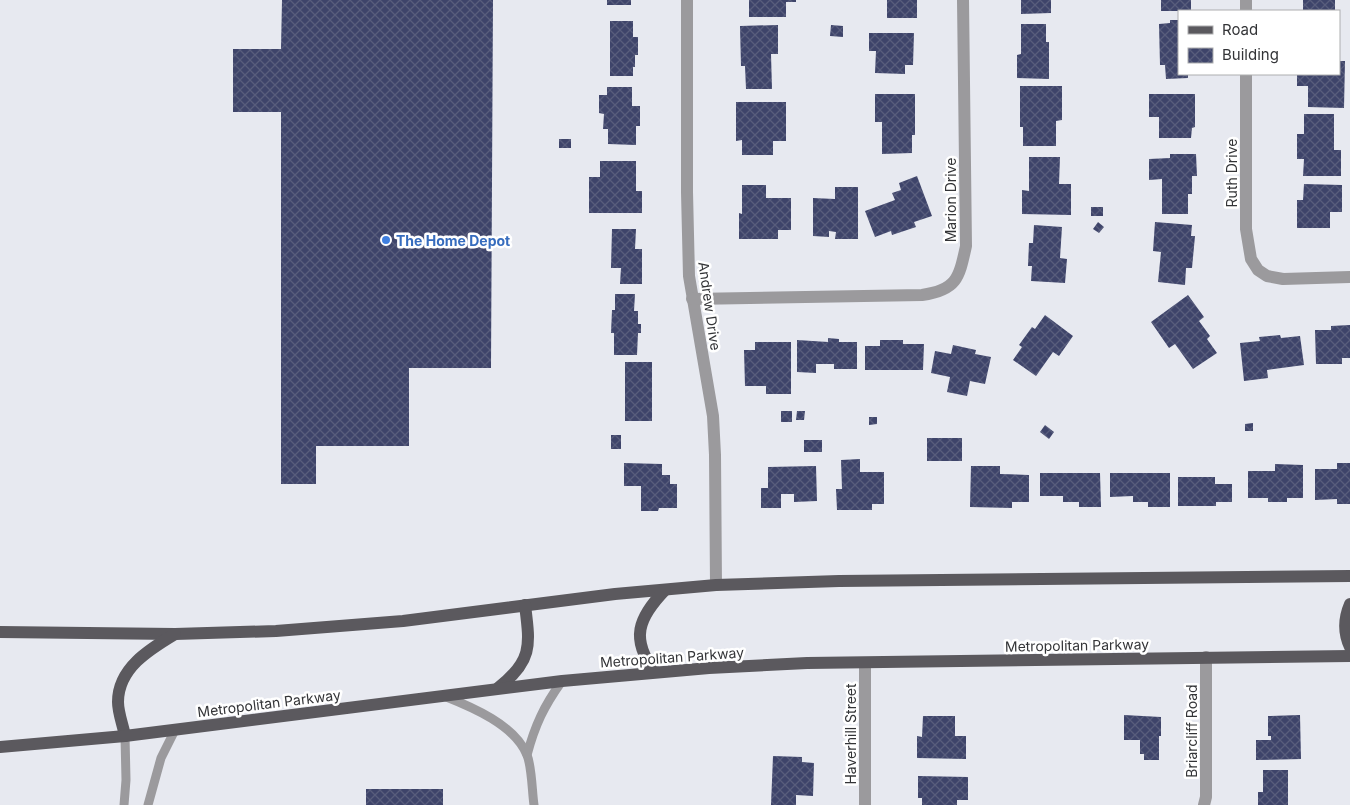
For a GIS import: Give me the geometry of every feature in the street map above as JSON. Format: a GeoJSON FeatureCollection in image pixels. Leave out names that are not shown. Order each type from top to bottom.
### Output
{"type":"FeatureCollection","features":[{"type":"Feature","properties":{"kind":"main road"},"geometry":{"type":"LineString","coordinates":[[0,632],[175,634],[276,631],[421,619],[525,604],[716,585],[839,581],[1350,576]]}},
{"type":"Feature","properties":{"kind":"main road"},"geometry":{"type":"LineString","coordinates":[[655,672],[645,658],[641,647],[640,634],[643,620],[650,606],[664,590]]}},
{"type":"Feature","properties":{"kind":"main road"},"geometry":{"type":"LineString","coordinates":[[496,690],[513,677],[528,652],[529,639],[525,604]]}},
{"type":"Feature","properties":{"kind":"main road"},"geometry":{"type":"LineString","coordinates":[[1350,604],[1345,622],[1345,633],[1350,647]]}},
{"type":"Feature","properties":{"kind":"main road"},"geometry":{"type":"LineString","coordinates":[[125,736],[118,702],[120,687],[127,672],[139,658],[175,634]]}},
{"type":"Feature","properties":{"kind":"main road","name":"Metropolitan Parkway"},"geometry":{"type":"LineString","coordinates":[[0,747],[125,736],[562,681],[655,672],[778,664],[1350,656]]}},
{"type":"Feature","properties":{"kind":"street","name":"Andrew Drive"},"geometry":{"type":"LineString","coordinates":[[687,0],[689,276],[713,416],[716,585]]}},
{"type":"Feature","properties":{"kind":"street","name":"Marion Drive"},"geometry":{"type":"LineString","coordinates":[[692,299],[922,295],[946,289],[956,282],[961,270],[966,246],[963,0]]}},
{"type":"Feature","properties":{"kind":"street","name":"Ruth Drive"},"geometry":{"type":"LineString","coordinates":[[1246,75],[1246,229],[1251,259],[1258,270],[1268,276],[1283,279],[1350,277]]}},
{"type":"Feature","properties":{"kind":"street","name":"Briarcliff Road"},"geometry":{"type":"LineString","coordinates":[[1204,805],[1206,797],[1206,657]]}},
{"type":"Feature","properties":{"kind":"street","name":"Haverhill Street"},"geometry":{"type":"LineString","coordinates":[[865,805],[866,663]]}},
{"type":"Feature","properties":{"kind":"lane"},"geometry":{"type":"LineString","coordinates":[[527,755],[535,728],[547,702],[562,681]]}},
{"type":"Feature","properties":{"kind":"lane"},"geometry":{"type":"LineString","coordinates":[[443,696],[476,708],[503,726],[519,742],[527,755],[534,805]]}},
{"type":"Feature","properties":{"kind":"lane"},"geometry":{"type":"LineString","coordinates":[[148,805],[161,758],[174,730]]}},
{"type":"Feature","properties":{"kind":"lane"},"geometry":{"type":"LineString","coordinates":[[124,805],[126,780],[125,736]]}},
{"type":"Feature","properties":{"kind":"building","name":"The Home Depot"},"geometry":{"type":"Polygon","coordinates":[[[282,0],[493,0],[491,368],[409,368],[409,446],[316,446],[316,484],[281,484],[281,112],[233,112],[233,49],[281,49],[282,0]]]}},
{"type":"Feature","properties":{"kind":"building"},"geometry":{"type":"Polygon","coordinates":[[[607,0],[631,0],[631,5],[607,5],[607,0]]]}},
{"type":"Feature","properties":{"kind":"building"},"geometry":{"type":"Polygon","coordinates":[[[749,0],[796,0],[796,2],[786,2],[786,17],[749,17],[749,0]]]}},
{"type":"Feature","properties":{"kind":"building"},"geometry":{"type":"Polygon","coordinates":[[[887,0],[917,0],[917,18],[887,18],[887,0]]]}},
{"type":"Feature","properties":{"kind":"building"},"geometry":{"type":"Polygon","coordinates":[[[1021,0],[1051,0],[1051,13],[1021,14],[1021,0]]]}},
{"type":"Feature","properties":{"kind":"building"},"geometry":{"type":"Polygon","coordinates":[[[1161,0],[1191,0],[1191,10],[1161,11],[1161,0]]]}},
{"type":"Feature","properties":{"kind":"building"},"geometry":{"type":"Polygon","coordinates":[[[1303,0],[1335,0],[1335,10],[1303,10],[1303,0]]]}},
{"type":"Feature","properties":{"kind":"building"},"geometry":{"type":"Polygon","coordinates":[[[1170,20],[1178,20],[1178,75],[1188,75],[1188,78],[1166,79],[1165,65],[1160,65],[1159,24],[1170,23],[1170,20]]]}},
{"type":"Feature","properties":{"kind":"building"},"geometry":{"type":"Polygon","coordinates":[[[610,21],[633,21],[633,37],[638,37],[638,55],[635,55],[633,76],[610,76],[610,21]]]}},
{"type":"Feature","properties":{"kind":"building"},"geometry":{"type":"Polygon","coordinates":[[[1021,24],[1046,24],[1046,42],[1049,42],[1049,79],[1017,78],[1017,55],[1021,54],[1021,24]]]}},
{"type":"Feature","properties":{"kind":"building"},"geometry":{"type":"Polygon","coordinates":[[[778,25],[778,54],[771,54],[772,89],[746,89],[745,66],[741,66],[740,26],[778,25]]]}},
{"type":"Feature","properties":{"kind":"building"},"geometry":{"type":"Polygon","coordinates":[[[831,25],[843,26],[843,37],[830,36],[831,25]]]}},
{"type":"Feature","properties":{"kind":"building"},"geometry":{"type":"Polygon","coordinates":[[[869,33],[914,33],[913,65],[905,65],[905,74],[875,73],[876,51],[869,51],[869,33]]]}},
{"type":"Feature","properties":{"kind":"building"},"geometry":{"type":"Polygon","coordinates":[[[1340,61],[1345,61],[1344,108],[1308,107],[1308,86],[1297,86],[1297,75],[1340,75],[1340,61]]]}},
{"type":"Feature","properties":{"kind":"building"},"geometry":{"type":"Polygon","coordinates":[[[1020,86],[1062,86],[1062,120],[1056,121],[1056,146],[1023,146],[1023,127],[1020,127],[1020,86]]]}},
{"type":"Feature","properties":{"kind":"building"},"geometry":{"type":"Polygon","coordinates":[[[607,87],[632,87],[632,106],[640,106],[640,126],[636,126],[636,145],[608,144],[608,129],[603,129],[604,114],[599,113],[599,95],[607,95],[607,87]]]}},
{"type":"Feature","properties":{"kind":"building"},"geometry":{"type":"Polygon","coordinates":[[[875,94],[915,94],[915,135],[912,135],[912,153],[882,154],[882,122],[875,122],[875,94]]]}},
{"type":"Feature","properties":{"kind":"building"},"geometry":{"type":"Polygon","coordinates":[[[1149,94],[1195,94],[1195,127],[1192,128],[1191,138],[1159,138],[1159,117],[1149,117],[1149,94]]]}},
{"type":"Feature","properties":{"kind":"building"},"geometry":{"type":"Polygon","coordinates":[[[736,102],[786,102],[786,141],[773,141],[773,155],[742,155],[742,140],[736,141],[736,102]]]}},
{"type":"Feature","properties":{"kind":"building"},"geometry":{"type":"Polygon","coordinates":[[[1304,114],[1334,114],[1334,150],[1341,150],[1341,176],[1303,176],[1304,159],[1297,159],[1297,134],[1304,134],[1304,114]]]}},
{"type":"Feature","properties":{"kind":"building"},"geometry":{"type":"Polygon","coordinates":[[[559,139],[571,139],[571,148],[559,148],[559,139]]]}},
{"type":"Feature","properties":{"kind":"building"},"geometry":{"type":"Polygon","coordinates":[[[1170,154],[1196,154],[1197,176],[1192,176],[1192,194],[1188,194],[1188,214],[1162,214],[1162,179],[1149,180],[1149,159],[1170,158],[1170,154]]]}},
{"type":"Feature","properties":{"kind":"building"},"geometry":{"type":"Polygon","coordinates":[[[1029,157],[1060,157],[1059,184],[1071,184],[1071,215],[1022,214],[1022,190],[1029,191],[1029,157]]]}},
{"type":"Feature","properties":{"kind":"building"},"geometry":{"type":"Polygon","coordinates":[[[600,161],[636,161],[636,191],[642,191],[642,213],[589,213],[589,177],[600,177],[600,161]]]}},
{"type":"Feature","properties":{"kind":"building"},"geometry":{"type":"Polygon","coordinates":[[[917,176],[932,216],[914,222],[916,227],[892,235],[891,231],[875,237],[865,211],[895,200],[892,193],[901,190],[899,183],[917,176]]]}},
{"type":"Feature","properties":{"kind":"building"},"geometry":{"type":"Polygon","coordinates":[[[1304,184],[1342,185],[1342,212],[1330,212],[1330,228],[1297,228],[1297,200],[1303,200],[1304,184]]]}},
{"type":"Feature","properties":{"kind":"building"},"geometry":{"type":"Polygon","coordinates":[[[742,185],[766,185],[766,198],[791,198],[791,230],[778,230],[778,239],[739,239],[739,213],[742,214],[742,185]]]}},
{"type":"Feature","properties":{"kind":"building"},"geometry":{"type":"Polygon","coordinates":[[[835,187],[858,187],[858,239],[835,239],[836,232],[829,231],[829,237],[813,236],[813,198],[835,199],[835,187]]]}},
{"type":"Feature","properties":{"kind":"building"},"geometry":{"type":"Polygon","coordinates":[[[1091,207],[1103,207],[1103,216],[1091,216],[1091,207]]]}},
{"type":"Feature","properties":{"kind":"building"},"geometry":{"type":"Polygon","coordinates":[[[1098,222],[1104,227],[1099,233],[1093,229],[1098,222]]]}},
{"type":"Feature","properties":{"kind":"building"},"geometry":{"type":"Polygon","coordinates":[[[1155,222],[1192,225],[1191,236],[1195,236],[1192,268],[1186,268],[1185,285],[1158,282],[1161,252],[1153,251],[1155,222]]]}},
{"type":"Feature","properties":{"kind":"building"},"geometry":{"type":"Polygon","coordinates":[[[1034,225],[1062,227],[1060,258],[1067,259],[1065,283],[1031,281],[1032,266],[1028,266],[1029,243],[1033,243],[1034,225]]]}},
{"type":"Feature","properties":{"kind":"building"},"geometry":{"type":"Polygon","coordinates":[[[612,229],[636,229],[635,249],[642,249],[642,284],[620,284],[621,268],[611,268],[612,229]]]}},
{"type":"Feature","properties":{"kind":"building"},"geometry":{"type":"Polygon","coordinates":[[[615,294],[635,294],[634,311],[638,311],[638,324],[641,324],[641,333],[638,333],[637,355],[614,355],[614,333],[611,333],[612,310],[615,310],[615,294]]]}},
{"type":"Feature","properties":{"kind":"building"},"geometry":{"type":"Polygon","coordinates":[[[1188,295],[1204,317],[1199,321],[1210,336],[1207,339],[1217,353],[1193,369],[1175,344],[1169,348],[1151,322],[1188,295]]]}},
{"type":"Feature","properties":{"kind":"building"},"geometry":{"type":"Polygon","coordinates":[[[1045,315],[1073,336],[1059,356],[1053,352],[1036,376],[1013,360],[1022,347],[1019,345],[1032,327],[1035,329],[1045,315]]]}},
{"type":"Feature","properties":{"kind":"building"},"geometry":{"type":"Polygon","coordinates":[[[1350,325],[1350,358],[1342,358],[1342,364],[1316,364],[1315,330],[1331,330],[1331,326],[1350,325]]]}},
{"type":"Feature","properties":{"kind":"building"},"geometry":{"type":"Polygon","coordinates":[[[1280,335],[1281,338],[1300,336],[1304,365],[1267,370],[1268,378],[1244,381],[1240,343],[1260,341],[1259,337],[1280,335]]]}},
{"type":"Feature","properties":{"kind":"building"},"geometry":{"type":"Polygon","coordinates":[[[828,338],[839,339],[839,342],[857,342],[857,369],[834,369],[834,364],[816,364],[816,373],[797,372],[797,340],[828,342],[828,338]]]}},
{"type":"Feature","properties":{"kind":"building"},"geometry":{"type":"Polygon","coordinates":[[[880,340],[903,340],[903,344],[924,344],[923,370],[865,370],[865,346],[880,346],[880,340]]]}},
{"type":"Feature","properties":{"kind":"building"},"geometry":{"type":"Polygon","coordinates":[[[755,342],[791,342],[791,394],[766,394],[766,386],[745,386],[744,350],[755,350],[755,342]]]}},
{"type":"Feature","properties":{"kind":"building"},"geometry":{"type":"Polygon","coordinates":[[[953,345],[976,350],[975,354],[991,357],[985,384],[970,381],[967,396],[947,392],[950,377],[931,373],[935,351],[951,354],[953,345]]]}},
{"type":"Feature","properties":{"kind":"building"},"geometry":{"type":"Polygon","coordinates":[[[625,362],[652,362],[652,421],[625,421],[625,362]]]}},
{"type":"Feature","properties":{"kind":"building"},"geometry":{"type":"Polygon","coordinates":[[[781,411],[792,411],[792,422],[781,422],[781,411]]]}},
{"type":"Feature","properties":{"kind":"building"},"geometry":{"type":"Polygon","coordinates":[[[797,411],[805,411],[804,420],[796,420],[797,411]]]}},
{"type":"Feature","properties":{"kind":"building"},"geometry":{"type":"Polygon","coordinates":[[[869,417],[877,417],[877,424],[869,425],[869,417]]]}},
{"type":"Feature","properties":{"kind":"building"},"geometry":{"type":"Polygon","coordinates":[[[1253,423],[1253,431],[1245,431],[1245,424],[1253,423]]]}},
{"type":"Feature","properties":{"kind":"building"},"geometry":{"type":"Polygon","coordinates":[[[1045,425],[1054,432],[1049,439],[1040,432],[1045,425]]]}},
{"type":"Feature","properties":{"kind":"building"},"geometry":{"type":"Polygon","coordinates":[[[611,435],[621,435],[621,449],[611,449],[611,435]]]}},
{"type":"Feature","properties":{"kind":"building"},"geometry":{"type":"Polygon","coordinates":[[[927,438],[962,438],[962,461],[927,461],[927,438]]]}},
{"type":"Feature","properties":{"kind":"building"},"geometry":{"type":"Polygon","coordinates":[[[804,440],[822,440],[822,452],[804,452],[804,440]]]}},
{"type":"Feature","properties":{"kind":"building"},"geometry":{"type":"Polygon","coordinates":[[[860,459],[860,472],[884,472],[884,504],[872,504],[872,510],[837,510],[836,489],[842,489],[841,460],[860,459]]]}},
{"type":"Feature","properties":{"kind":"building"},"geometry":{"type":"Polygon","coordinates":[[[624,463],[662,464],[662,475],[670,475],[670,484],[677,484],[677,508],[641,511],[641,486],[624,486],[624,463]]]}},
{"type":"Feature","properties":{"kind":"building"},"geometry":{"type":"Polygon","coordinates":[[[1337,463],[1350,463],[1350,504],[1337,504],[1337,499],[1315,500],[1315,469],[1337,469],[1337,463]]]}},
{"type":"Feature","properties":{"kind":"building"},"geometry":{"type":"Polygon","coordinates":[[[1275,464],[1303,465],[1303,498],[1287,498],[1287,502],[1268,502],[1268,498],[1248,498],[1248,471],[1275,471],[1275,464]]]}},
{"type":"Feature","properties":{"kind":"building"},"geometry":{"type":"Polygon","coordinates":[[[816,466],[817,501],[794,502],[794,494],[781,494],[781,508],[761,508],[761,488],[768,488],[768,467],[816,466]]]}},
{"type":"Feature","properties":{"kind":"building"},"geometry":{"type":"Polygon","coordinates":[[[971,466],[1000,466],[1000,474],[1029,475],[1029,502],[1012,502],[1012,508],[970,507],[971,466]]]}},
{"type":"Feature","properties":{"kind":"building"},"geometry":{"type":"Polygon","coordinates":[[[1040,473],[1100,473],[1101,507],[1079,507],[1079,502],[1063,502],[1063,496],[1040,496],[1040,473]]]}},
{"type":"Feature","properties":{"kind":"building"},"geometry":{"type":"Polygon","coordinates":[[[1110,473],[1170,473],[1170,507],[1148,507],[1148,502],[1133,502],[1133,496],[1110,497],[1110,473]]]}},
{"type":"Feature","properties":{"kind":"building"},"geometry":{"type":"Polygon","coordinates":[[[1178,477],[1215,477],[1215,484],[1232,484],[1232,502],[1216,502],[1216,506],[1178,506],[1178,477]]]}},
{"type":"Feature","properties":{"kind":"building"},"geometry":{"type":"Polygon","coordinates":[[[1124,715],[1161,717],[1159,760],[1144,760],[1144,754],[1140,754],[1140,740],[1124,740],[1124,715]]]}},
{"type":"Feature","properties":{"kind":"building"},"geometry":{"type":"Polygon","coordinates":[[[1300,715],[1301,759],[1256,760],[1256,740],[1271,740],[1271,736],[1268,736],[1268,716],[1300,715]]]}},
{"type":"Feature","properties":{"kind":"building"},"geometry":{"type":"Polygon","coordinates":[[[923,716],[955,716],[955,736],[966,736],[966,759],[917,758],[917,736],[922,737],[923,716]]]}},
{"type":"Feature","properties":{"kind":"building"},"geometry":{"type":"Polygon","coordinates":[[[773,756],[802,757],[802,762],[814,763],[813,796],[796,795],[796,805],[771,805],[773,756]]]}},
{"type":"Feature","properties":{"kind":"building"},"geometry":{"type":"Polygon","coordinates":[[[1263,770],[1288,770],[1288,805],[1258,805],[1258,792],[1263,792],[1263,770]]]}},
{"type":"Feature","properties":{"kind":"building"},"geometry":{"type":"Polygon","coordinates":[[[918,776],[968,777],[968,800],[957,800],[957,805],[922,805],[922,798],[918,798],[918,776]]]}},
{"type":"Feature","properties":{"kind":"building"},"geometry":{"type":"Polygon","coordinates":[[[366,789],[443,789],[443,805],[366,805],[366,789]]]}},
{"type":"Feature","properties":{"kind":"place","name":"The Home Depot"},"geometry":{"type":"Point","coordinates":[386,240]}}]}
